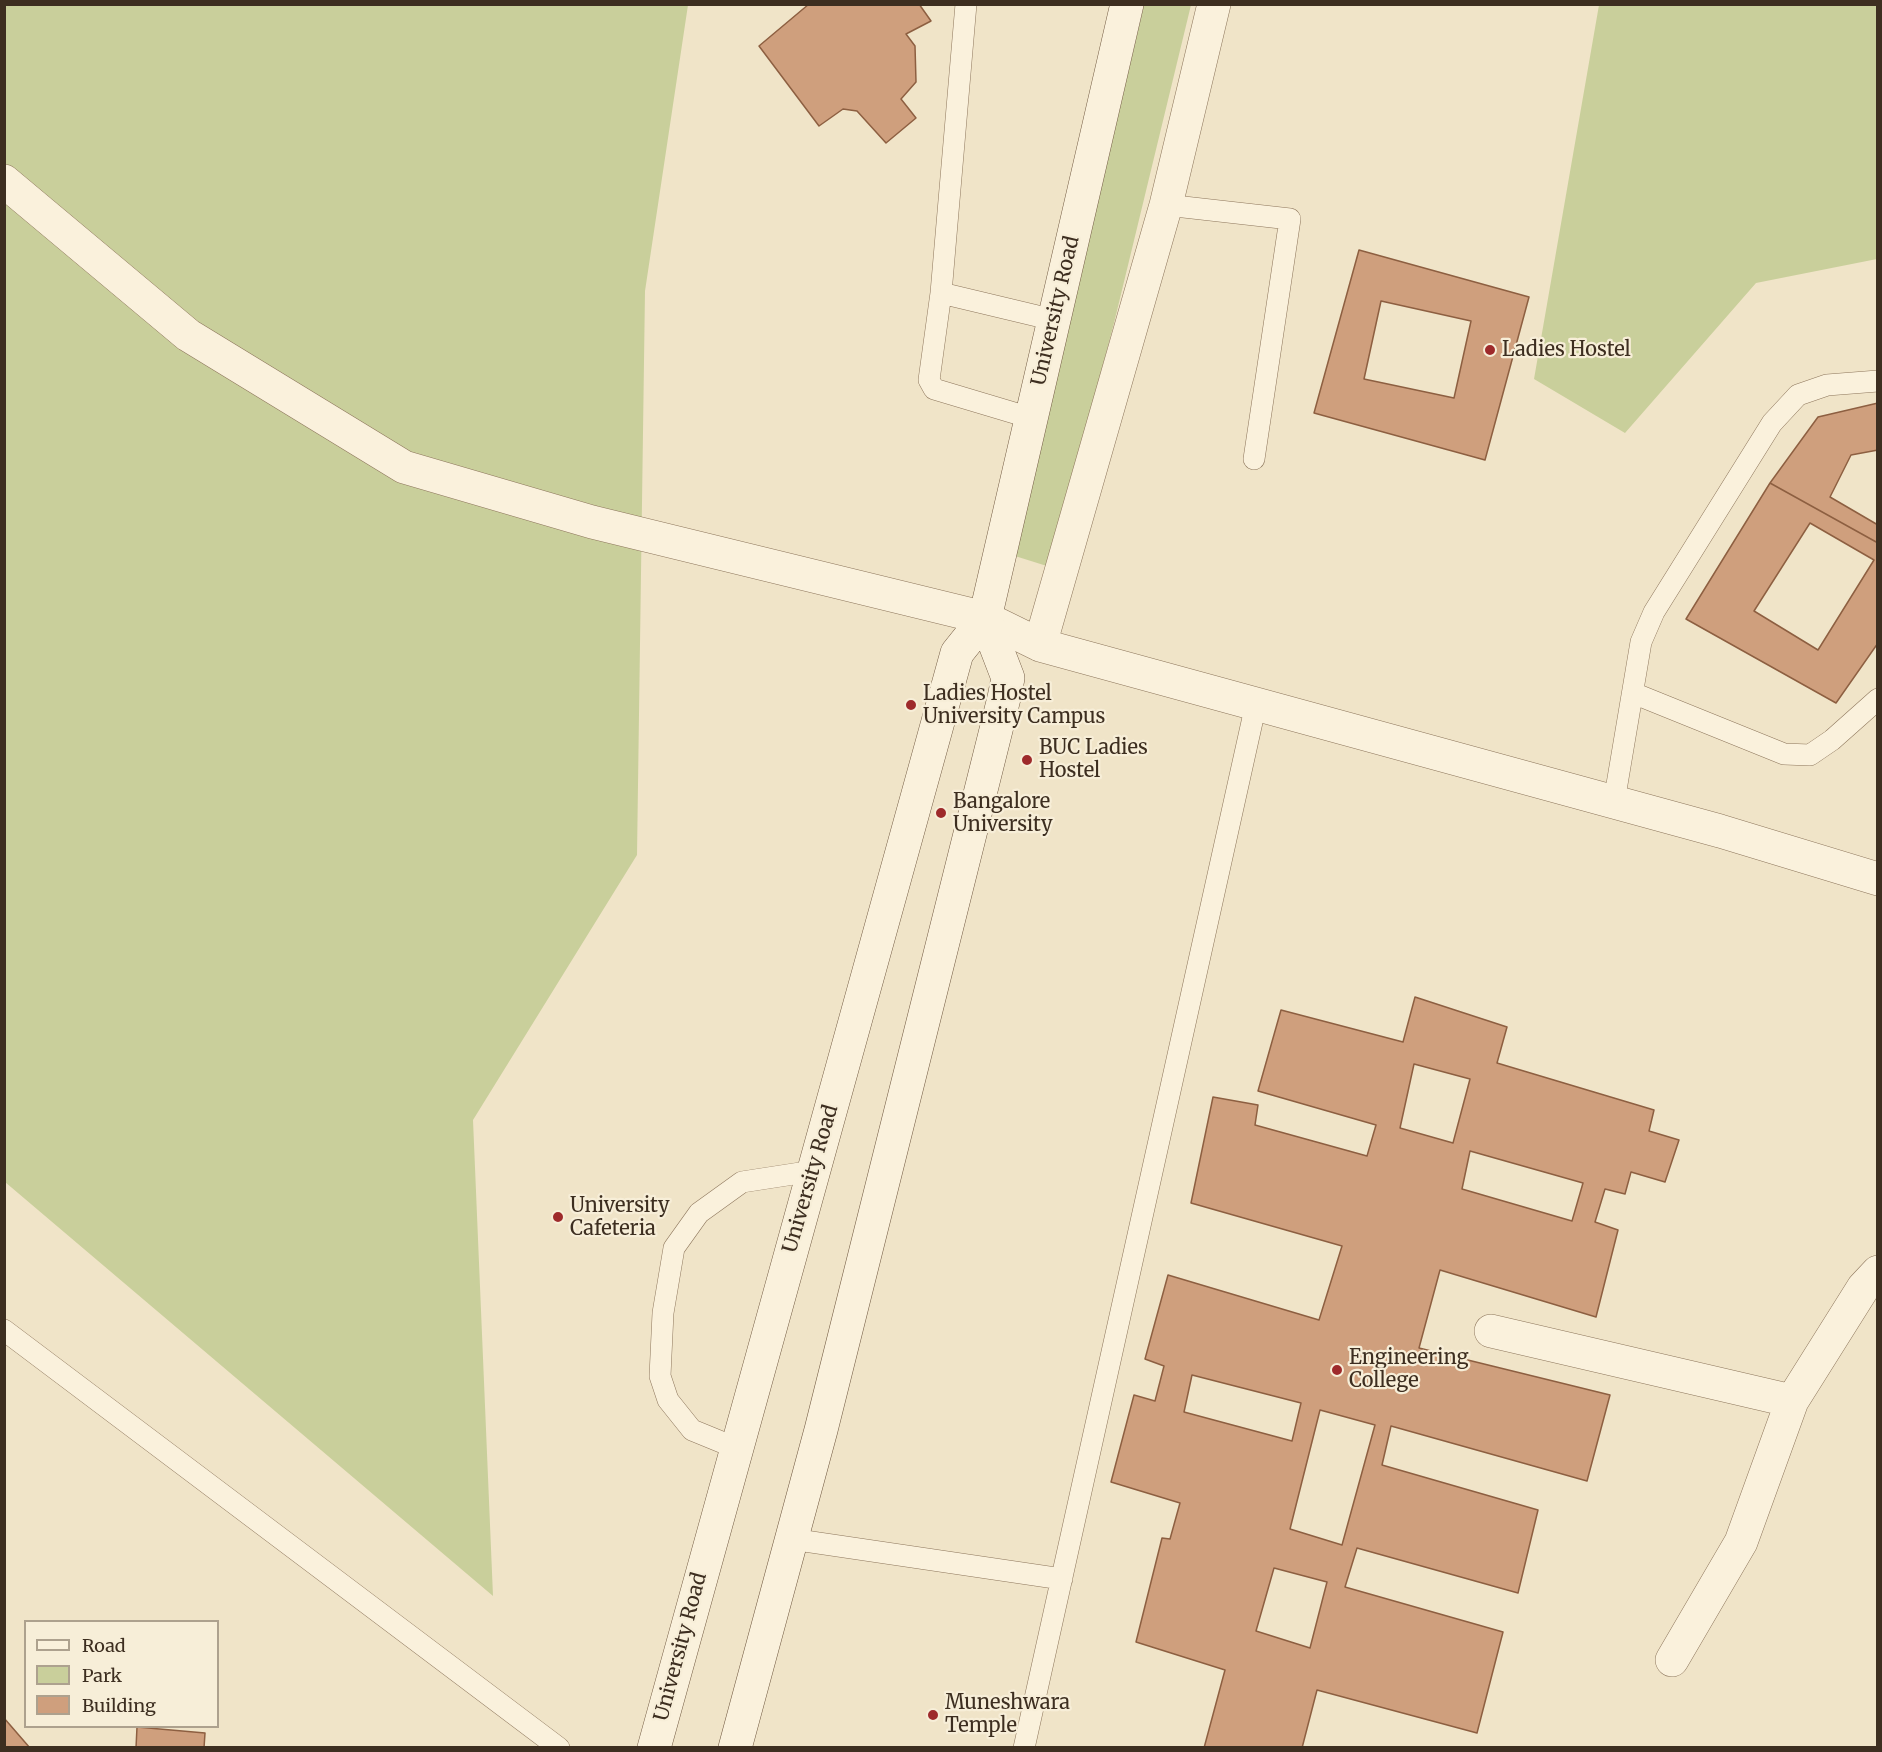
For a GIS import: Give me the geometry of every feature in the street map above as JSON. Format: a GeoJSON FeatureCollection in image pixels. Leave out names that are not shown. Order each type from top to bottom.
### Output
{"type":"FeatureCollection","features":[{"type":"Feature","properties":{"kind":"street","name":"University Road"},"geometry":{"type":"LineString","coordinates":[[654,1748],[957,653],[985,618],[1127,4]]}},
{"type":"Feature","properties":{"kind":"street"},"geometry":{"type":"LineString","coordinates":[[1040,645],[1166,205],[1214,4]]}},
{"type":"Feature","properties":{"kind":"street"},"geometry":{"type":"LineString","coordinates":[[4,182],[188,335],[404,467],[592,522],[985,618],[1040,645],[1720,831],[1878,879]]}},
{"type":"Feature","properties":{"kind":"street"},"geometry":{"type":"LineString","coordinates":[[735,1748],[821,1430],[1008,678],[985,618]]}},
{"type":"Feature","properties":{"kind":"street"},"geometry":{"type":"LineString","coordinates":[[1672,1660],[1741,1542],[1792,1401],[1863,1288],[1878,1272]]}},
{"type":"Feature","properties":{"kind":"street"},"geometry":{"type":"LineString","coordinates":[[1491,1331],[1792,1401]]}},
{"type":"Feature","properties":{"kind":"lane"},"geometry":{"type":"LineString","coordinates":[[966,4],[941,293],[929,380],[934,389],[1031,418]]}},
{"type":"Feature","properties":{"kind":"lane"},"geometry":{"type":"LineString","coordinates":[[1166,205],[1290,219],[1254,459]]}},
{"type":"Feature","properties":{"kind":"lane"},"geometry":{"type":"LineString","coordinates":[[941,293],[1054,320]]}},
{"type":"Feature","properties":{"kind":"lane"},"geometry":{"type":"LineString","coordinates":[[1614,802],[1641,642],[1654,612],[1772,423],[1798,395],[1827,385],[1878,381]]}},
{"type":"Feature","properties":{"kind":"lane"},"geometry":{"type":"LineString","coordinates":[[1633,693],[1784,754],[1810,755],[1832,740],[1878,699]]}},
{"type":"Feature","properties":{"kind":"lane"},"geometry":{"type":"LineString","coordinates":[[1024,1748],[1256,704]]}},
{"type":"Feature","properties":{"kind":"lane"},"geometry":{"type":"LineString","coordinates":[[736,1448],[692,1430],[668,1400],[660,1376],[663,1313],[674,1248],[699,1213],[742,1182],[813,1171]]}},
{"type":"Feature","properties":{"kind":"lane"},"geometry":{"type":"LineString","coordinates":[[4,1330],[559,1748]]}},
{"type":"Feature","properties":{"kind":"lane"},"geometry":{"type":"LineString","coordinates":[[791,1539],[1062,1578]]}},
{"type":"Feature","properties":{"kind":"green space"},"geometry":{"type":"Polygon","coordinates":[[[5,5],[688,5],[645,291],[637,855],[473,1120],[493,1596],[5,1182],[5,5]]]}},
{"type":"Feature","properties":{"kind":"green space"},"geometry":{"type":"Polygon","coordinates":[[[1144,5],[1191,5],[1114,323],[1050,567],[1015,556],[1144,5]]]}},
{"type":"Feature","properties":{"kind":"green space"},"geometry":{"type":"Polygon","coordinates":[[[1599,5],[1877,5],[1877,259],[1756,283],[1625,433],[1534,379],[1599,5]]]}},
{"type":"Feature","properties":{"kind":"building"},"geometry":{"type":"Polygon","coordinates":[[[809,4],[919,4],[931,21],[906,34],[915,46],[916,82],[901,99],[916,118],[886,143],[857,111],[843,109],[819,126],[759,46],[809,4]]]}},
{"type":"Feature","properties":{"kind":"building","name":"Ladies Hostel"},"geometry":{"type":"Polygon","coordinates":[[[1359,250],[1529,297],[1485,460],[1314,413],[1359,250]],[[1381,301],[1364,379],[1454,398],[1471,321],[1381,301]]]}},
{"type":"Feature","properties":{"kind":"building"},"geometry":{"type":"Polygon","coordinates":[[[1878,403],[1878,450],[1851,455],[1830,497],[1878,525],[1878,543],[1770,483],[1818,417],[1878,403]]]}},
{"type":"Feature","properties":{"kind":"building"},"geometry":{"type":"Polygon","coordinates":[[[1770,483],[1878,543],[1878,643],[1836,703],[1686,619],[1770,483]],[[1810,523],[1754,611],[1818,650],[1874,560],[1810,523]]]}},
{"type":"Feature","properties":{"kind":"building","name":"Engineering College"},"geometry":{"type":"Polygon","coordinates":[[[1415,997],[1507,1027],[1497,1063],[1654,1110],[1649,1131],[1679,1140],[1665,1182],[1631,1172],[1625,1194],[1605,1189],[1595,1222],[1618,1230],[1596,1317],[1440,1270],[1419,1348],[1610,1395],[1587,1481],[1391,1426],[1382,1465],[1538,1510],[1518,1593],[1357,1548],[1345,1587],[1503,1632],[1477,1733],[1317,1690],[1302,1748],[1204,1748],[1225,1670],[1136,1642],[1162,1538],[1170,1539],[1180,1503],[1111,1482],[1134,1395],[1155,1401],[1164,1366],[1145,1359],[1168,1275],[1319,1320],[1342,1246],[1191,1203],[1213,1097],[1258,1105],[1255,1125],[1367,1156],[1376,1125],[1258,1091],[1281,1010],[1403,1042],[1415,997]],[[1414,1064],[1400,1128],[1453,1143],[1470,1079],[1414,1064]],[[1470,1151],[1462,1189],[1572,1221],[1583,1183],[1470,1151]],[[1192,1375],[1184,1412],[1292,1441],[1301,1403],[1192,1375]],[[1320,1410],[1290,1529],[1342,1545],[1375,1425],[1320,1410]],[[1274,1568],[1256,1631],[1310,1648],[1327,1582],[1274,1568]]]}},
{"type":"Feature","properties":{"kind":"building"},"geometry":{"type":"Polygon","coordinates":[[[4,1718],[30,1748],[4,1748],[4,1718]]]}},
{"type":"Feature","properties":{"kind":"building"},"geometry":{"type":"Polygon","coordinates":[[[137,1728],[205,1733],[204,1748],[136,1748],[137,1728]]]}},
{"type":"Feature","properties":{"kind":"place","name":"Ladies Hostel"},"geometry":{"type":"Point","coordinates":[1490,350]}},
{"type":"Feature","properties":{"kind":"place","name":"Ladies Hostel University Campus"},"geometry":{"type":"Point","coordinates":[911,705]}},
{"type":"Feature","properties":{"kind":"place","name":"BUC Ladies Hostel"},"geometry":{"type":"Point","coordinates":[1027,760]}},
{"type":"Feature","properties":{"kind":"place","name":"Bangalore University"},"geometry":{"type":"Point","coordinates":[941,813]}},
{"type":"Feature","properties":{"kind":"place","name":"University Cafeteria"},"geometry":{"type":"Point","coordinates":[558,1217]}},
{"type":"Feature","properties":{"kind":"place","name":"Engineering College"},"geometry":{"type":"Point","coordinates":[1337,1370]}},
{"type":"Feature","properties":{"kind":"place","name":"Muneshwara Temple"},"geometry":{"type":"Point","coordinates":[933,1715]}}]}
